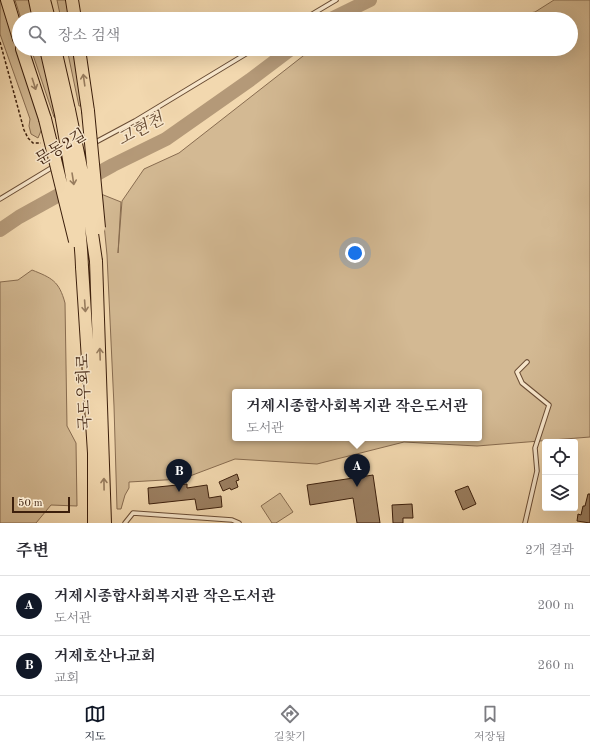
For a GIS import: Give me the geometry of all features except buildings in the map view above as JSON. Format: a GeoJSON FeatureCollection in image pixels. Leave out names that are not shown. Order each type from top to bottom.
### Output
{"type":"FeatureCollection","features":[{"type":"Feature","properties":{"kind":"highway"},"geometry":{"type":"LineString","coordinates":[[6,0],[12,18]]}},
{"type":"Feature","properties":{"kind":"highway"},"geometry":{"type":"LineString","coordinates":[[35,0],[38,12]]}},
{"type":"Feature","properties":{"kind":"highway"},"geometry":{"type":"LineString","coordinates":[[44,0],[47,12]]}},
{"type":"Feature","properties":{"kind":"highway"},"geometry":{"type":"LineString","coordinates":[[72,0],[74,12]]}},
{"type":"Feature","properties":{"kind":"highway"},"geometry":{"type":"LineString","coordinates":[[24,56],[45,119],[75,244],[82,267]]}},
{"type":"Feature","properties":{"kind":"highway"},"geometry":{"type":"LineString","coordinates":[[48,56],[65,112],[86,192],[96,261]]}},
{"type":"Feature","properties":{"kind":"highway"},"geometry":{"type":"LineString","coordinates":[[56,56],[81,236],[82,267]]}},
{"type":"Feature","properties":{"kind":"highway"},"geometry":{"type":"LineString","coordinates":[[80,56],[88,111],[99,223],[96,261]]}},
{"type":"Feature","properties":{"kind":"highway","name":"국도우회로"},"geometry":{"type":"LineString","coordinates":[[96,261],[105,523]]}},
{"type":"Feature","properties":{"kind":"highway","name":"국도우회로"},"geometry":{"type":"LineString","coordinates":[[82,267],[94,453],[94,523]]}},
{"type":"Feature","properties":{"kind":"lane"},"geometry":{"type":"LineString","coordinates":[[316,12],[336,0]]}},
{"type":"Feature","properties":{"kind":"lane","name":"문동2길"},"geometry":{"type":"LineString","coordinates":[[0,198],[91,144],[134,121],[242,56]]}},
{"type":"Feature","properties":{"kind":"lane"},"geometry":{"type":"LineString","coordinates":[[525,523],[538,471],[535,448],[548,405],[522,383],[517,372],[527,362]]}},
{"type":"Feature","properties":{"kind":"lane"},"geometry":{"type":"LineString","coordinates":[[125,523],[133,513],[232,520],[238,523]]}},
{"type":"Feature","properties":{"kind":"shaded area"},"geometry":{"type":"Polygon","coordinates":[[[0,0],[3,0],[12,28],[12,56],[21,56],[43,126],[38,138],[31,134],[29,126],[30,119],[0,34],[0,0]]]}},
{"type":"Feature","properties":{"kind":"shaded area"},"geometry":{"type":"Polygon","coordinates":[[[15,0],[32,0],[35,12],[19,12],[15,0]]]}},
{"type":"Feature","properties":{"kind":"shaded area"},"geometry":{"type":"Polygon","coordinates":[[[57,0],[66,0],[68,12],[60,12],[57,0]]]}},
{"type":"Feature","properties":{"kind":"shaded area"},"geometry":{"type":"Polygon","coordinates":[[[554,0],[590,0],[590,437],[542,439],[542,441],[477,446],[404,442],[317,464],[235,459],[182,479],[129,482],[129,488],[125,495],[121,509],[117,509],[107,255],[101,194],[121,202],[118,253],[122,201],[144,169],[179,153],[303,56],[578,56],[578,12],[535,12],[554,0]]]}},
{"type":"Feature","properties":{"kind":"shaded area"},"geometry":{"type":"Polygon","coordinates":[[[33,56],[43,56],[56,119],[54,117],[33,56]]]}},
{"type":"Feature","properties":{"kind":"shaded area"},"geometry":{"type":"Polygon","coordinates":[[[68,56],[75,56],[81,106],[79,106],[68,56]]]}},
{"type":"Feature","properties":{"kind":"shaded area"},"geometry":{"type":"Polygon","coordinates":[[[32,270],[45,275],[54,281],[63,296],[65,303],[67,426],[76,443],[77,506],[51,505],[36,523],[0,523],[0,282],[18,280],[32,270]]]}},
{"type":"Feature","properties":{"kind":"shaded area"},"geometry":{"type":"Polygon","coordinates":[[[280,493],[293,512],[276,523],[272,523],[261,506],[280,493]]]}},
{"type":"Feature","properties":{"kind":"waterway","name":"고현천"},"geometry":{"type":"LineString","coordinates":[[345,12],[370,0]]}},
{"type":"Feature","properties":{"kind":"waterway","name":"고현천"},"geometry":{"type":"LineString","coordinates":[[0,230],[19,217],[113,165],[166,139],[282,56]]}},
{"type":"Feature","properties":{"kind":"place","name":"거제시종합사회복지관 작은도서관"},"geometry":{"type":"Point","coordinates":[357,487]}},
{"type":"Feature","properties":{"kind":"place","name":"거제호산나교회"},"geometry":{"type":"Point","coordinates":[179,492]}}]}
